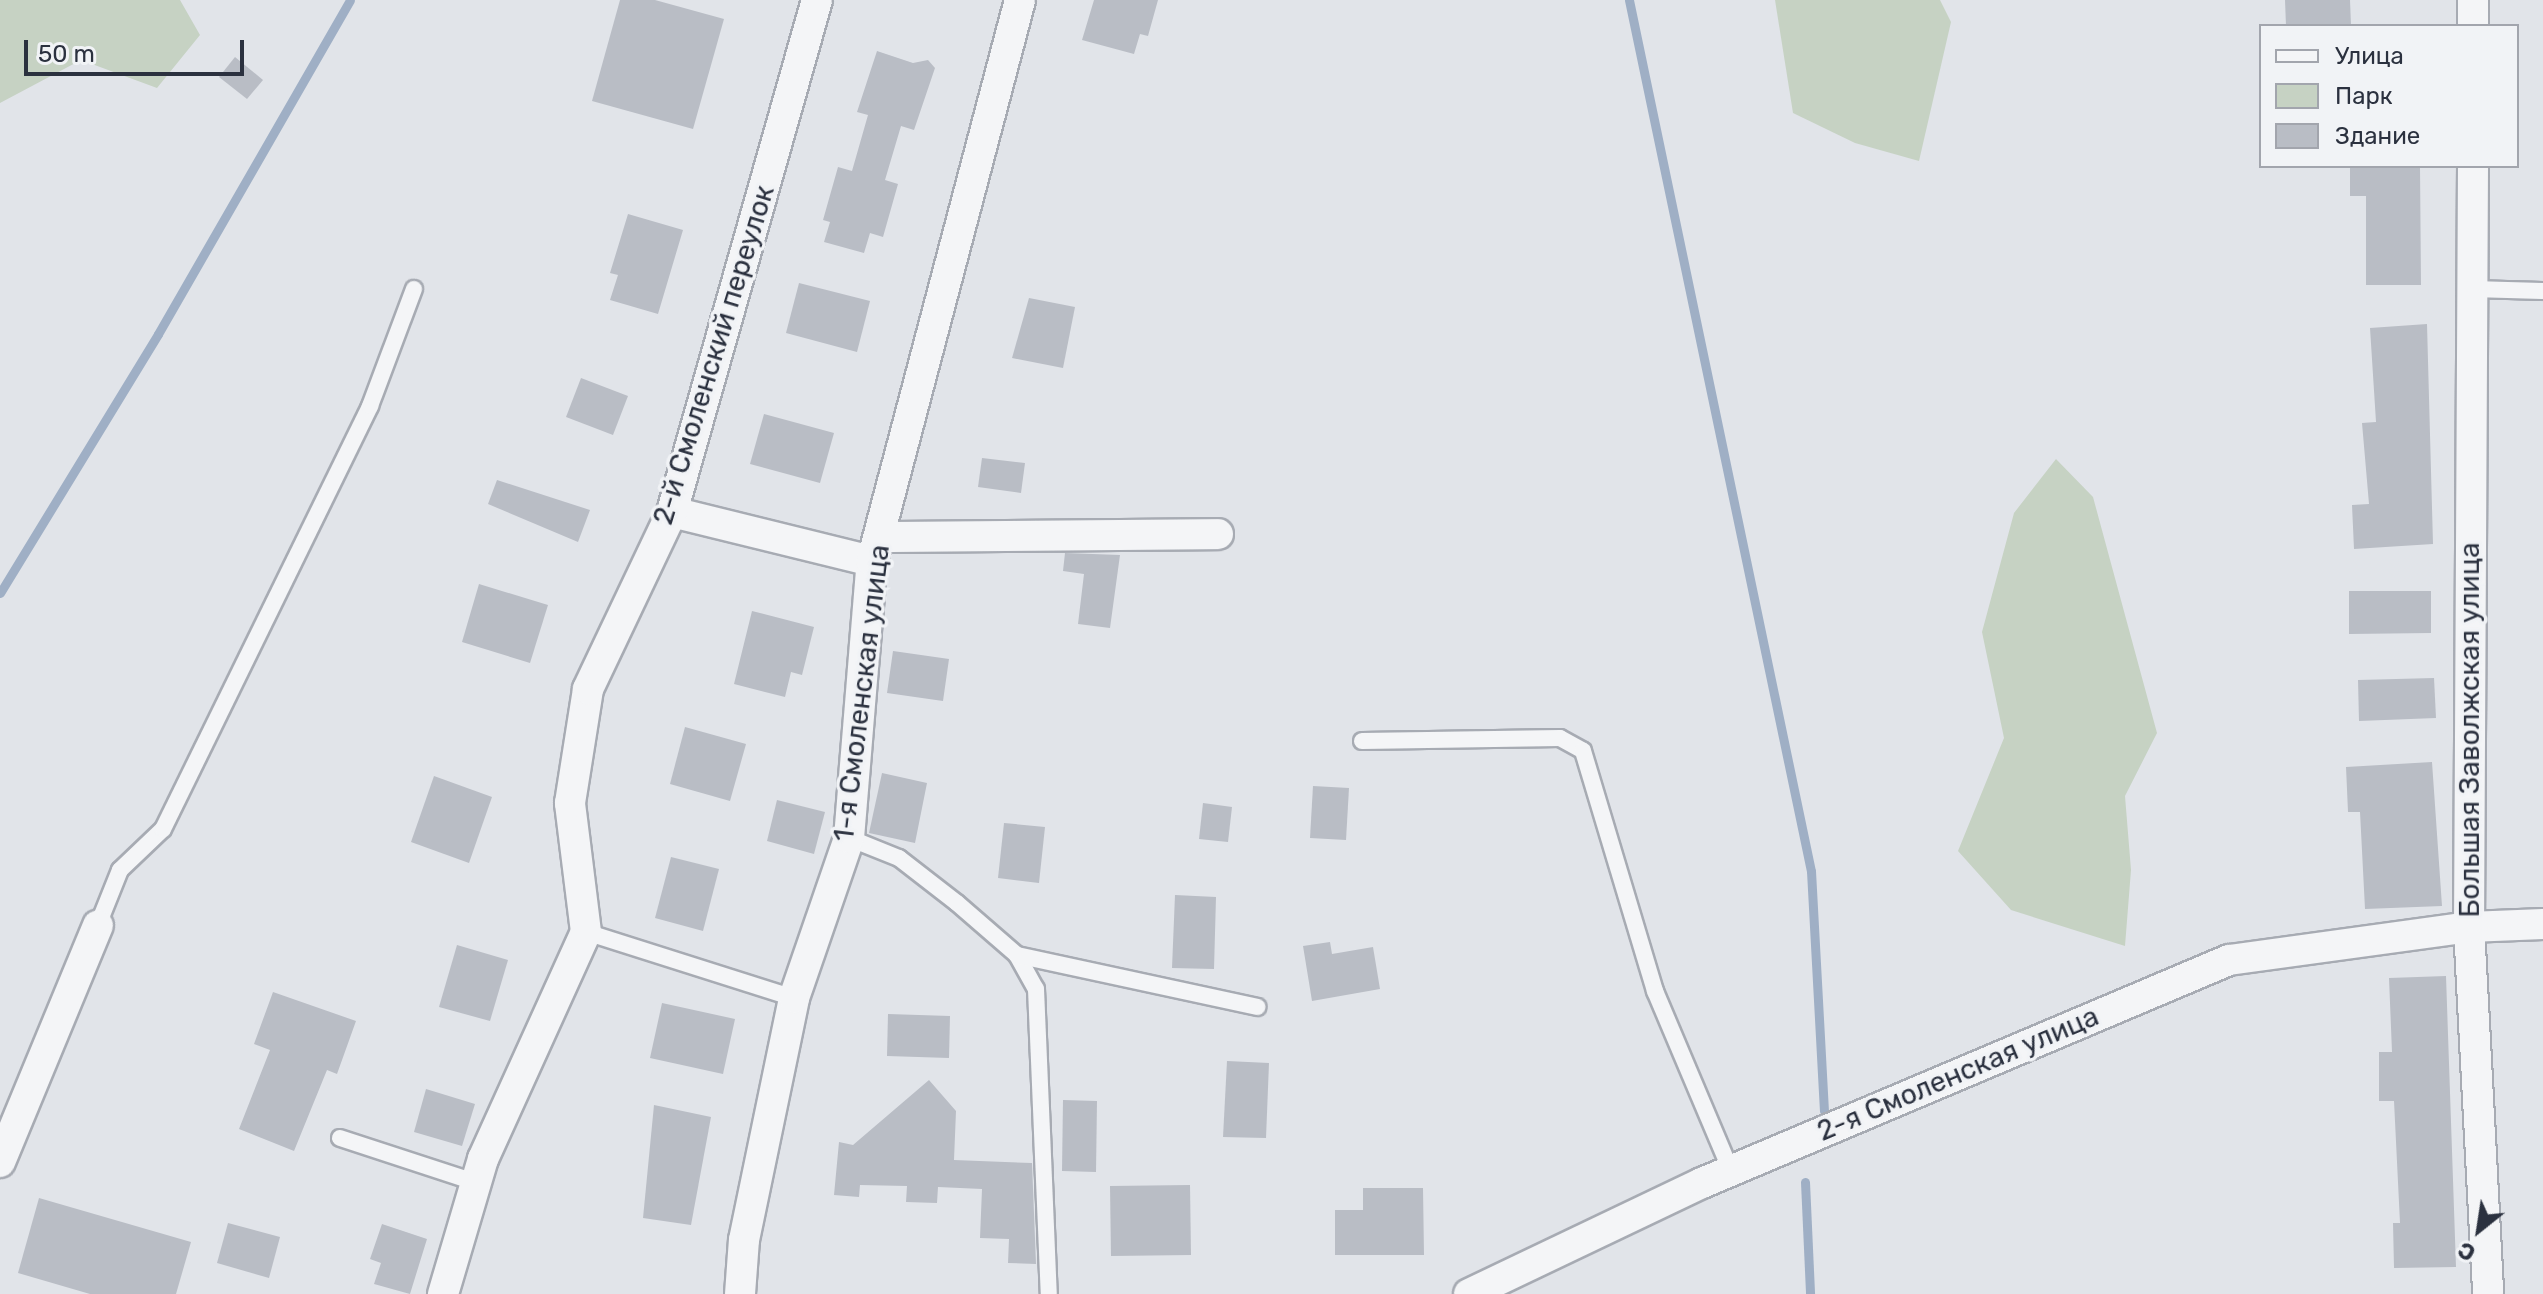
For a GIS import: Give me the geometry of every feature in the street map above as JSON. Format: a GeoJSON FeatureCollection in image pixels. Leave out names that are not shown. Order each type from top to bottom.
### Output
{"type":"FeatureCollection","features":[{"type":"Feature","properties":{"kind":"street","name":"2-й Смоленский переулок"},"geometry":{"type":"LineString","coordinates":[[586,932],[570,803],[588,689],[672,512],[817,0]]}},
{"type":"Feature","properties":{"kind":"street","name":"1-я Смоленская улица"},"geometry":{"type":"LineString","coordinates":[[740,1294],[744,1240],[794,998],[849,838],[875,549],[1020,0]]}},
{"type":"Feature","properties":{"kind":"street"},"geometry":{"type":"LineString","coordinates":[[2473,0],[2473,24]]}},
{"type":"Feature","properties":{"kind":"street","name":"Большая Заволжская улица"},"geometry":{"type":"LineString","coordinates":[[2473,168],[2469,927],[2488,1294]]}},
{"type":"Feature","properties":{"kind":"street"},"geometry":{"type":"LineString","coordinates":[[672,512],[875,549],[1218,534]]}},
{"type":"Feature","properties":{"kind":"street","name":"2-я Смоленская улица"},"geometry":{"type":"LineString","coordinates":[[1469,1294],[1731,1171],[2229,960],[2469,927],[2543,924]]}},
{"type":"Feature","properties":{"kind":"street"},"geometry":{"type":"LineString","coordinates":[[0,1162],[98,925]]}},
{"type":"Feature","properties":{"kind":"street"},"geometry":{"type":"LineString","coordinates":[[443,1294],[475,1182],[586,932]]}},
{"type":"Feature","properties":{"kind":"lane"},"geometry":{"type":"LineString","coordinates":[[98,925],[120,870],[163,829],[370,406],[414,289]]}},
{"type":"Feature","properties":{"kind":"lane"},"geometry":{"type":"LineString","coordinates":[[2472,289],[2543,291]]}},
{"type":"Feature","properties":{"kind":"lane"},"geometry":{"type":"LineString","coordinates":[[1362,741],[1560,738],[1583,751],[1655,991],[1731,1171]]}},
{"type":"Feature","properties":{"kind":"lane"},"geometry":{"type":"LineString","coordinates":[[849,838],[899,858],[1017,955],[1036,989],[1049,1294]]}},
{"type":"Feature","properties":{"kind":"lane"},"geometry":{"type":"LineString","coordinates":[[586,932],[794,998]]}},
{"type":"Feature","properties":{"kind":"lane"},"geometry":{"type":"LineString","coordinates":[[1017,955],[1257,1007]]}},
{"type":"Feature","properties":{"kind":"lane"},"geometry":{"type":"LineString","coordinates":[[340,1138],[475,1182]]}},
{"type":"Feature","properties":{"kind":"green space"},"geometry":{"type":"Polygon","coordinates":[[[0,0],[180,0],[200,35],[157,88],[81,60],[0,103],[0,0]]]}},
{"type":"Feature","properties":{"kind":"green space"},"geometry":{"type":"Polygon","coordinates":[[[1775,0],[1940,0],[1951,22],[1919,161],[1855,143],[1793,113],[1775,0]]]}},
{"type":"Feature","properties":{"kind":"green space"},"geometry":{"type":"Polygon","coordinates":[[[2056,459],[2093,497],[2157,733],[2125,796],[2131,870],[2125,946],[2011,910],[1958,851],[2004,738],[1982,632],[2014,513],[2056,459]]]}},
{"type":"Feature","properties":{"kind":"building"},"geometry":{"type":"Polygon","coordinates":[[[620,0],[655,0],[724,19],[693,129],[592,101],[620,0]]]}},
{"type":"Feature","properties":{"kind":"building"},"geometry":{"type":"Polygon","coordinates":[[[1094,0],[1158,0],[1148,36],[1140,34],[1134,54],[1082,40],[1094,0]]]}},
{"type":"Feature","properties":{"kind":"building"},"geometry":{"type":"Polygon","coordinates":[[[2285,0],[2350,0],[2351,24],[2286,24],[2285,0]]]}},
{"type":"Feature","properties":{"kind":"building"},"geometry":{"type":"Polygon","coordinates":[[[877,51],[913,63],[928,60],[935,68],[914,130],[901,126],[885,180],[898,184],[883,237],[870,233],[864,253],[824,242],[830,222],[823,220],[838,167],[852,171],[868,115],[857,112],[877,51]]]}},
{"type":"Feature","properties":{"kind":"building"},"geometry":{"type":"Polygon","coordinates":[[[235,57],[263,80],[247,99],[219,77],[235,57]]]}},
{"type":"Feature","properties":{"kind":"building"},"geometry":{"type":"Polygon","coordinates":[[[2350,168],[2420,168],[2421,285],[2366,285],[2366,196],[2350,196],[2350,168]]]}},
{"type":"Feature","properties":{"kind":"building"},"geometry":{"type":"Polygon","coordinates":[[[628,214],[683,230],[658,314],[610,300],[618,275],[610,273],[628,214]]]}},
{"type":"Feature","properties":{"kind":"building"},"geometry":{"type":"Polygon","coordinates":[[[799,283],[870,301],[857,352],[786,333],[799,283]]]}},
{"type":"Feature","properties":{"kind":"building"},"geometry":{"type":"Polygon","coordinates":[[[1029,298],[1075,307],[1063,368],[1012,358],[1029,298]]]}},
{"type":"Feature","properties":{"kind":"building"},"geometry":{"type":"Polygon","coordinates":[[[2427,324],[2433,544],[2354,549],[2352,505],[2369,504],[2362,423],[2376,422],[2370,328],[2427,324]]]}},
{"type":"Feature","properties":{"kind":"building"},"geometry":{"type":"Polygon","coordinates":[[[581,378],[628,396],[613,435],[566,417],[581,378]]]}},
{"type":"Feature","properties":{"kind":"building"},"geometry":{"type":"Polygon","coordinates":[[[764,414],[834,433],[820,483],[750,464],[764,414]]]}},
{"type":"Feature","properties":{"kind":"building"},"geometry":{"type":"Polygon","coordinates":[[[982,458],[1025,463],[1021,493],[978,487],[982,458]]]}},
{"type":"Feature","properties":{"kind":"building"},"geometry":{"type":"Polygon","coordinates":[[[497,480],[590,510],[578,542],[488,504],[497,480]]]}},
{"type":"Feature","properties":{"kind":"building"},"geometry":{"type":"Polygon","coordinates":[[[1065,553],[1120,555],[1110,628],[1078,624],[1084,574],[1063,571],[1065,553]]]}},
{"type":"Feature","properties":{"kind":"building"},"geometry":{"type":"Polygon","coordinates":[[[479,584],[548,605],[530,663],[462,642],[479,584]]]}},
{"type":"Feature","properties":{"kind":"building"},"geometry":{"type":"Polygon","coordinates":[[[2349,591],[2431,591],[2431,633],[2349,634],[2349,591]]]}},
{"type":"Feature","properties":{"kind":"building"},"geometry":{"type":"Polygon","coordinates":[[[752,611],[814,627],[802,675],[791,672],[785,697],[734,684],[752,611]]]}},
{"type":"Feature","properties":{"kind":"building"},"geometry":{"type":"Polygon","coordinates":[[[893,651],[949,659],[943,701],[887,693],[893,651]]]}},
{"type":"Feature","properties":{"kind":"building"},"geometry":{"type":"Polygon","coordinates":[[[2434,678],[2436,718],[2359,721],[2358,680],[2434,678]]]}},
{"type":"Feature","properties":{"kind":"building"},"geometry":{"type":"Polygon","coordinates":[[[685,727],[746,744],[730,801],[670,784],[685,727]]]}},
{"type":"Feature","properties":{"kind":"building"},"geometry":{"type":"Polygon","coordinates":[[[2432,762],[2442,906],[2365,909],[2360,812],[2348,812],[2346,767],[2432,762]]]}},
{"type":"Feature","properties":{"kind":"building"},"geometry":{"type":"Polygon","coordinates":[[[882,773],[927,783],[915,843],[869,833],[882,773]]]}},
{"type":"Feature","properties":{"kind":"building"},"geometry":{"type":"Polygon","coordinates":[[[434,776],[492,797],[469,863],[411,842],[434,776]]]}},
{"type":"Feature","properties":{"kind":"building"},"geometry":{"type":"Polygon","coordinates":[[[1313,786],[1349,788],[1346,840],[1310,838],[1313,786]]]}},
{"type":"Feature","properties":{"kind":"building"},"geometry":{"type":"Polygon","coordinates":[[[777,800],[825,812],[814,854],[767,841],[777,800]]]}},
{"type":"Feature","properties":{"kind":"building"},"geometry":{"type":"Polygon","coordinates":[[[1203,803],[1232,807],[1228,842],[1199,839],[1203,803]]]}},
{"type":"Feature","properties":{"kind":"building"},"geometry":{"type":"Polygon","coordinates":[[[1004,823],[1045,827],[1039,883],[998,878],[1004,823]]]}},
{"type":"Feature","properties":{"kind":"building"},"geometry":{"type":"Polygon","coordinates":[[[671,857],[719,869],[703,931],[655,918],[671,857]]]}},
{"type":"Feature","properties":{"kind":"building"},"geometry":{"type":"Polygon","coordinates":[[[1175,895],[1216,897],[1214,969],[1172,968],[1175,895]]]}},
{"type":"Feature","properties":{"kind":"building"},"geometry":{"type":"Polygon","coordinates":[[[1330,942],[1332,954],[1373,947],[1380,989],[1312,1001],[1303,946],[1330,942]]]}},
{"type":"Feature","properties":{"kind":"building"},"geometry":{"type":"Polygon","coordinates":[[[457,945],[508,960],[490,1021],[439,1007],[457,945]]]}},
{"type":"Feature","properties":{"kind":"building"},"geometry":{"type":"Polygon","coordinates":[[[2446,976],[2456,1267],[2394,1268],[2393,1223],[2400,1223],[2394,1101],[2379,1101],[2379,1052],[2392,1052],[2389,978],[2446,976]]]}},
{"type":"Feature","properties":{"kind":"building"},"geometry":{"type":"Polygon","coordinates":[[[273,992],[356,1021],[337,1074],[327,1070],[294,1151],[239,1129],[270,1050],[254,1044],[273,992]]]}},
{"type":"Feature","properties":{"kind":"building"},"geometry":{"type":"Polygon","coordinates":[[[662,1003],[735,1019],[723,1074],[650,1058],[662,1003]]]}},
{"type":"Feature","properties":{"kind":"building"},"geometry":{"type":"Polygon","coordinates":[[[888,1014],[950,1016],[949,1058],[887,1056],[888,1014]]]}},
{"type":"Feature","properties":{"kind":"building"},"geometry":{"type":"Polygon","coordinates":[[[1227,1061],[1269,1063],[1266,1138],[1223,1137],[1227,1061]]]}},
{"type":"Feature","properties":{"kind":"building"},"geometry":{"type":"Polygon","coordinates":[[[929,1080],[956,1111],[954,1160],[1032,1163],[1036,1264],[1008,1263],[1009,1239],[980,1238],[982,1189],[938,1187],[937,1203],[906,1202],[907,1186],[860,1185],[859,1197],[834,1195],[839,1142],[853,1145],[929,1080]]]}},
{"type":"Feature","properties":{"kind":"building"},"geometry":{"type":"Polygon","coordinates":[[[426,1089],[475,1104],[462,1146],[414,1132],[426,1089]]]}},
{"type":"Feature","properties":{"kind":"building"},"geometry":{"type":"Polygon","coordinates":[[[1063,1100],[1097,1101],[1096,1172],[1062,1171],[1063,1100]]]}},
{"type":"Feature","properties":{"kind":"building"},"geometry":{"type":"Polygon","coordinates":[[[654,1105],[711,1117],[691,1225],[643,1218],[654,1105]]]}},
{"type":"Feature","properties":{"kind":"building"},"geometry":{"type":"Polygon","coordinates":[[[1190,1185],[1191,1255],[1111,1256],[1110,1186],[1190,1185]]]}},
{"type":"Feature","properties":{"kind":"building"},"geometry":{"type":"Polygon","coordinates":[[[1363,1188],[1423,1188],[1424,1255],[1335,1255],[1335,1210],[1363,1210],[1363,1188]]]}},
{"type":"Feature","properties":{"kind":"building"},"geometry":{"type":"Polygon","coordinates":[[[39,1198],[191,1242],[176,1294],[90,1294],[18,1273],[39,1198]]]}},
{"type":"Feature","properties":{"kind":"building"},"geometry":{"type":"Polygon","coordinates":[[[228,1223],[280,1237],[269,1278],[217,1263],[228,1223]]]}},
{"type":"Feature","properties":{"kind":"building"},"geometry":{"type":"Polygon","coordinates":[[[382,1224],[427,1239],[410,1294],[374,1284],[381,1263],[370,1259],[382,1224]]]}},
{"type":"Feature","properties":{"kind":"waterway"},"geometry":{"type":"LineString","coordinates":[[0,593],[158,334],[350,0]]}},
{"type":"Feature","properties":{"kind":"waterway"},"geometry":{"type":"LineString","coordinates":[[1629,0],[1811,871],[1824,1111]]}},
{"type":"Feature","properties":{"kind":"waterway"},"geometry":{"type":"LineString","coordinates":[[1805,1182],[1810,1294]]}}]}
